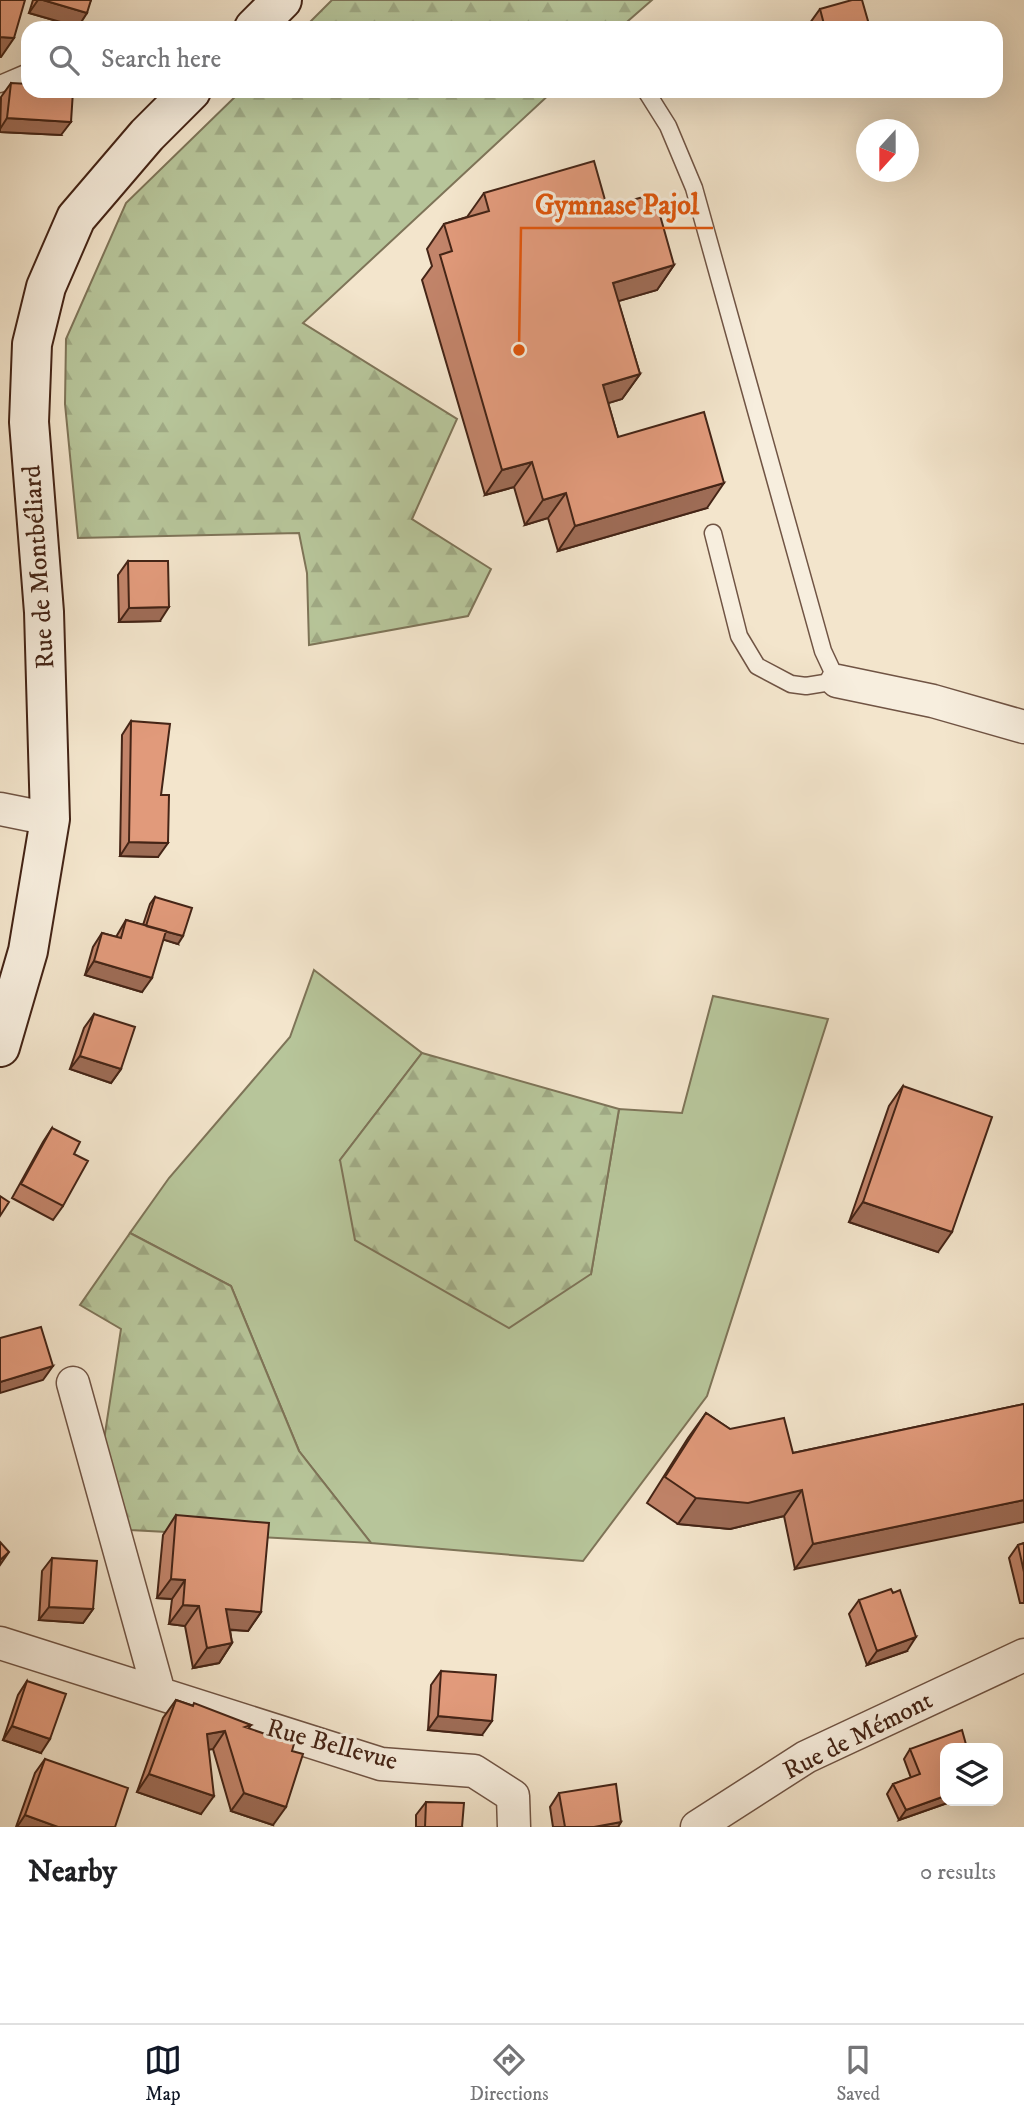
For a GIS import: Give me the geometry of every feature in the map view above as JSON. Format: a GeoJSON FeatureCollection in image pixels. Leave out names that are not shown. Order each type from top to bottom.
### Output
{"type":"FeatureCollection","features":[{"type":"Feature","properties":{"kind":"street"},"geometry":{"type":"LineString","coordinates":[[261,21],[282,0]]}},
{"type":"Feature","properties":{"kind":"street","name":"Rue de Montbéliard"},"geometry":{"type":"LineString","coordinates":[[0,1047],[28,951],[50,819],[44,612],[29,422],[32,344],[46,287],[76,218],[147,135],[184,98]]}},
{"type":"Feature","properties":{"kind":"street"},"geometry":{"type":"LineString","coordinates":[[837,681],[933,701],[1024,727]]}},
{"type":"Feature","properties":{"kind":"street"},"geometry":{"type":"LineString","coordinates":[[0,810],[50,819]]}},
{"type":"Feature","properties":{"kind":"street"},"geometry":{"type":"LineString","coordinates":[[73,1383],[159,1693]]}},
{"type":"Feature","properties":{"kind":"street","name":"Rue Bellevue"},"geometry":{"type":"LineString","coordinates":[[0,1643],[381,1764],[474,1772],[513,1796],[514,1827]]}},
{"type":"Feature","properties":{"kind":"street","name":"Rue de Mémont"},"geometry":{"type":"LineString","coordinates":[[697,1827],[806,1757],[1024,1655]]}},
{"type":"Feature","properties":{"kind":"lane"},"geometry":{"type":"LineString","coordinates":[[0,84],[21,75]]}},
{"type":"Feature","properties":{"kind":"lane"},"geometry":{"type":"LineString","coordinates":[[650,98],[668,126],[694,188],[823,651],[837,681],[806,686],[791,684],[757,666],[738,636],[713,533]]}},
{"type":"Feature","properties":{"kind":"green space"},"geometry":{"type":"Polygon","coordinates":[[[332,0],[652,0],[628,21],[311,21],[332,0]]]}},
{"type":"Feature","properties":{"kind":"green space"},"geometry":{"type":"Polygon","coordinates":[[[234,98],[545,98],[303,323],[457,419],[412,519],[491,569],[468,616],[309,645],[307,573],[299,533],[78,538],[65,404],[66,339],[126,203],[234,98]]]}},
{"type":"Feature","properties":{"kind":"green space"},"geometry":{"type":"Polygon","coordinates":[[[314,970],[422,1053],[340,1160],[591,1274],[619,1109],[682,1113],[713,996],[828,1019],[707,1396],[583,1561],[371,1543],[299,1451],[231,1286],[130,1233],[169,1178],[290,1037],[314,970]]]}},
{"type":"Feature","properties":{"kind":"green space"},"geometry":{"type":"Polygon","coordinates":[[[422,1053],[619,1109],[591,1274],[509,1328],[355,1240],[340,1160],[422,1053]]]}},
{"type":"Feature","properties":{"kind":"green space"},"geometry":{"type":"Polygon","coordinates":[[[130,1233],[231,1286],[299,1451],[371,1543],[130,1530],[104,1440],[121,1329],[80,1305],[130,1233]]]}},
{"type":"Feature","properties":{"kind":"building"},"geometry":{"type":"Polygon","coordinates":[[[0,0],[25,0],[14,38],[0,37],[0,0]]]}},
{"type":"Feature","properties":{"kind":"building"},"geometry":{"type":"Polygon","coordinates":[[[43,0],[91,0],[87,13],[43,0]]]}},
{"type":"Feature","properties":{"kind":"building"},"geometry":{"type":"Polygon","coordinates":[[[862,0],[868,21],[823,21],[820,9],[862,0]]]}},
{"type":"Feature","properties":{"kind":"building"},"geometry":{"type":"Polygon","coordinates":[[[11,83],[21,84],[21,98],[73,98],[71,122],[7,118],[11,83]]]}},
{"type":"Feature","properties":{"kind":"building"},"geometry":{"type":"Polygon","coordinates":[[[594,161],[607,207],[654,194],[674,265],[613,283],[640,374],[603,385],[618,437],[704,412],[724,483],[575,526],[566,493],[543,500],[532,462],[502,470],[440,255],[452,251],[444,224],[489,211],[484,193],[594,161]]]}},
{"type":"Feature","properties":{"kind":"building"},"geometry":{"type":"Polygon","coordinates":[[[128,561],[168,561],[169,607],[129,608],[128,561]]]}},
{"type":"Feature","properties":{"kind":"building"},"geometry":{"type":"Polygon","coordinates":[[[131,721],[170,724],[161,795],[169,795],[168,843],[129,842],[131,721]]]}},
{"type":"Feature","properties":{"kind":"building"},"geometry":{"type":"Polygon","coordinates":[[[155,897],[192,908],[183,936],[146,926],[155,897]]]}},
{"type":"Feature","properties":{"kind":"building"},"geometry":{"type":"Polygon","coordinates":[[[126,920],[166,931],[152,978],[94,961],[102,933],[121,938],[126,920]]]}},
{"type":"Feature","properties":{"kind":"building"},"geometry":{"type":"Polygon","coordinates":[[[94,1014],[135,1027],[121,1069],[80,1056],[94,1014]]]}},
{"type":"Feature","properties":{"kind":"building"},"geometry":{"type":"Polygon","coordinates":[[[903,1086],[992,1117],[952,1232],[863,1202],[903,1086]]]}},
{"type":"Feature","properties":{"kind":"building"},"geometry":{"type":"Polygon","coordinates":[[[52,1128],[80,1142],[74,1154],[88,1161],[63,1206],[21,1184],[52,1128]]]}},
{"type":"Feature","properties":{"kind":"building"},"geometry":{"type":"Polygon","coordinates":[[[0,1196],[9,1202],[0,1216],[0,1196]]]}},
{"type":"Feature","properties":{"kind":"building"},"geometry":{"type":"Polygon","coordinates":[[[41,1327],[53,1366],[0,1382],[0,1338],[41,1327]]]}},
{"type":"Feature","properties":{"kind":"building"},"geometry":{"type":"Polygon","coordinates":[[[1024,1404],[1024,1500],[813,1544],[802,1490],[748,1503],[696,1498],[665,1477],[706,1413],[730,1429],[784,1418],[793,1453],[1024,1404]]]}},
{"type":"Feature","properties":{"kind":"building"},"geometry":{"type":"Polygon","coordinates":[[[176,1515],[269,1523],[261,1612],[226,1609],[232,1643],[207,1648],[199,1606],[183,1605],[185,1580],[171,1579],[176,1515]]]}},
{"type":"Feature","properties":{"kind":"building"},"geometry":{"type":"Polygon","coordinates":[[[0,1542],[9,1552],[0,1560],[0,1542]]]}},
{"type":"Feature","properties":{"kind":"building"},"geometry":{"type":"Polygon","coordinates":[[[1024,1543],[1024,1572],[1018,1545],[1024,1543]]]}},
{"type":"Feature","properties":{"kind":"building"},"geometry":{"type":"Polygon","coordinates":[[[52,1558],[97,1561],[93,1609],[49,1607],[52,1558]]]}},
{"type":"Feature","properties":{"kind":"building"},"geometry":{"type":"Polygon","coordinates":[[[891,1589],[893,1593],[900,1590],[916,1637],[877,1651],[859,1600],[891,1589]]]}},
{"type":"Feature","properties":{"kind":"building"},"geometry":{"type":"Polygon","coordinates":[[[441,1671],[496,1675],[492,1721],[438,1716],[441,1671]]]}},
{"type":"Feature","properties":{"kind":"building"},"geometry":{"type":"Polygon","coordinates":[[[27,1681],[66,1694],[50,1739],[12,1726],[27,1681]]]}},
{"type":"Feature","properties":{"kind":"building"},"geometry":{"type":"Polygon","coordinates":[[[176,1700],[193,1706],[194,1703],[251,1725],[245,1727],[294,1744],[292,1751],[303,1754],[286,1807],[244,1793],[225,1731],[207,1734],[214,1796],[149,1774],[176,1700]]]}},
{"type":"Feature","properties":{"kind":"building"},"geometry":{"type":"Polygon","coordinates":[[[962,1730],[966,1743],[940,1743],[940,1798],[906,1810],[893,1784],[920,1774],[910,1749],[962,1730]]]}},
{"type":"Feature","properties":{"kind":"building"},"geometry":{"type":"Polygon","coordinates":[[[45,1759],[128,1788],[115,1827],[58,1827],[25,1815],[45,1759]]]}},
{"type":"Feature","properties":{"kind":"building"},"geometry":{"type":"Polygon","coordinates":[[[616,1784],[621,1822],[594,1827],[565,1827],[559,1793],[616,1784]]]}},
{"type":"Feature","properties":{"kind":"building"},"geometry":{"type":"Polygon","coordinates":[[[426,1802],[464,1803],[462,1827],[425,1827],[426,1802]]]}},
{"type":"Feature","properties":{"kind":"place","name":"Gymnase Pajol"},"geometry":{"type":"Point","coordinates":[519,350]}}]}
